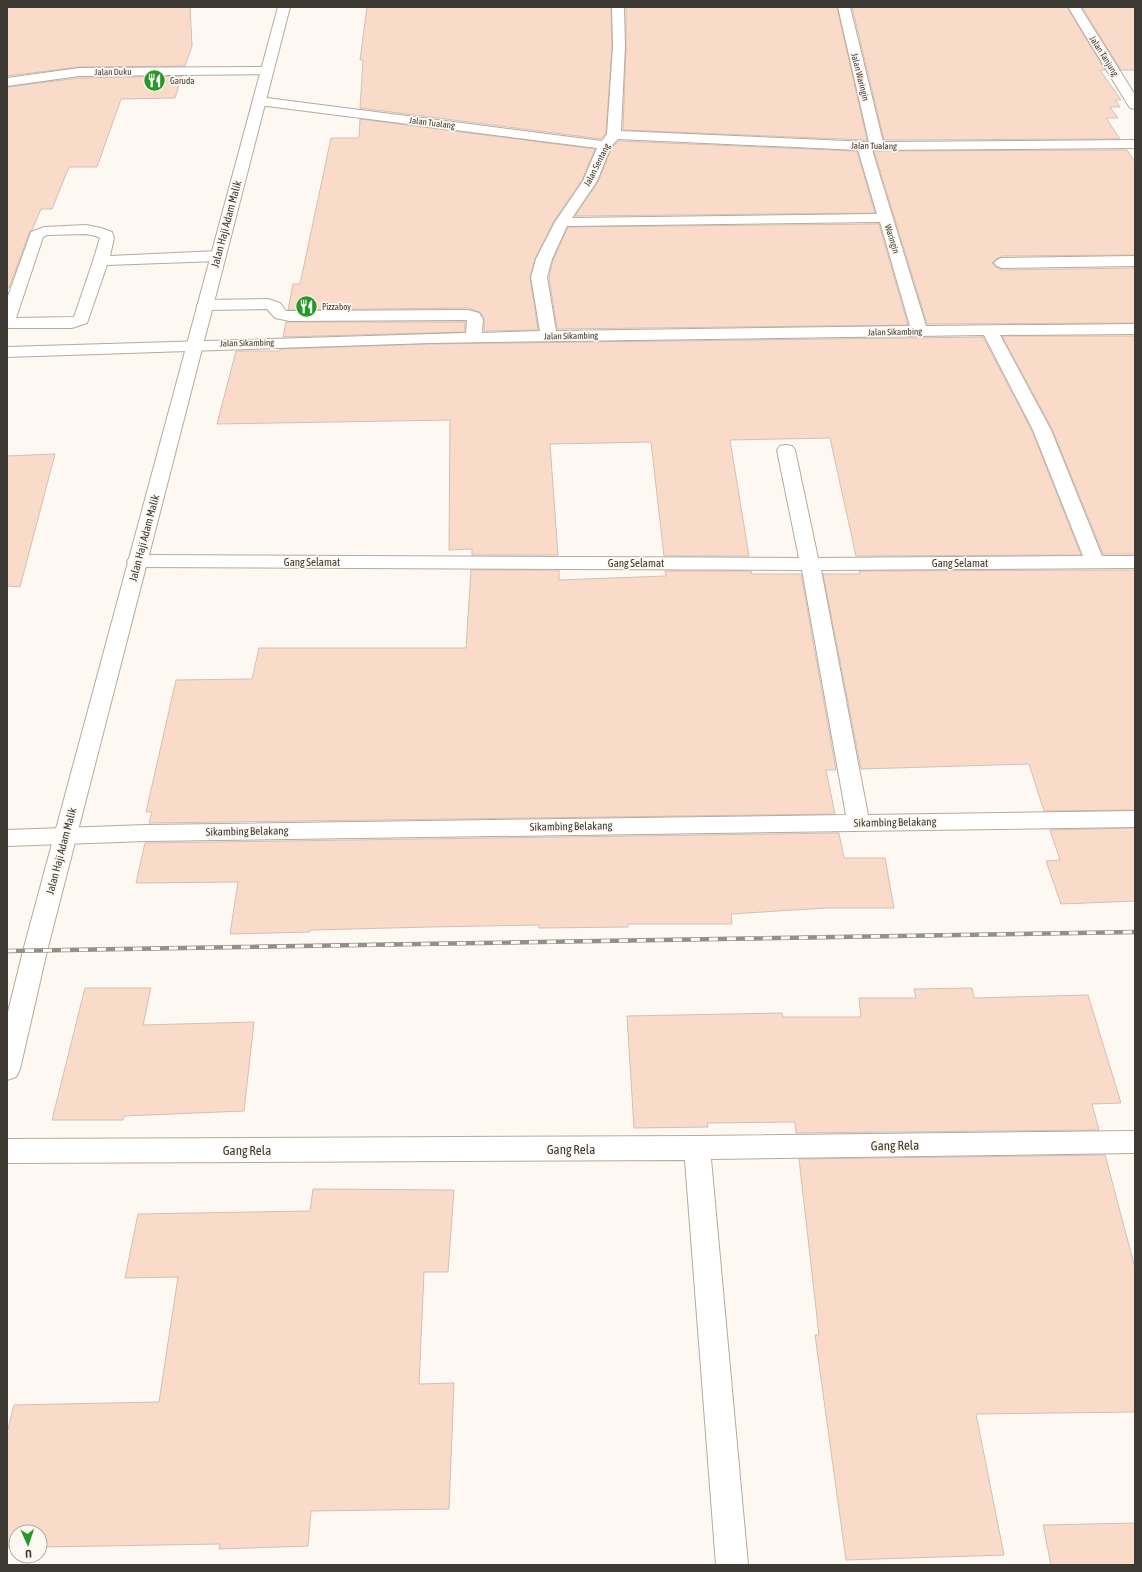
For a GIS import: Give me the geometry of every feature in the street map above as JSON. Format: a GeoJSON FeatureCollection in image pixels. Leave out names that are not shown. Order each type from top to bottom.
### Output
{"type":"FeatureCollection","features":[{"type":"Feature","properties":{"kind":"street","name":"Jalan Haji Adam Malik"},"geometry":{"type":"LineString","coordinates":[[7,1069],[35,951],[284,7]]}},
{"type":"Feature","properties":{"kind":"street","name":"Jalan Sentang"},"geometry":{"type":"LineString","coordinates":[[549,336],[539,277],[544,259],[562,222],[590,181],[610,140],[619,46],[618,7]]}},
{"type":"Feature","properties":{"kind":"street","name":"Jalan Waringin"},"geometry":{"type":"LineString","coordinates":[[844,7],[871,146]]}},
{"type":"Feature","properties":{"kind":"street","name":"Jalan Tanjung"},"geometry":{"type":"LineString","coordinates":[[1074,7],[1133,99]]}},
{"type":"Feature","properties":{"kind":"street","name":"Jalan Duku"},"geometry":{"type":"LineString","coordinates":[[7,82],[79,72],[267,71]]}},
{"type":"Feature","properties":{"kind":"street","name":"Jalan Tualang"},"geometry":{"type":"LineString","coordinates":[[259,101],[610,140],[871,146],[1135,144]]}},
{"type":"Feature","properties":{"kind":"street","name":"Waringin"},"geometry":{"type":"LineString","coordinates":[[871,146],[885,218],[920,332]]}},
{"type":"Feature","properties":{"kind":"street"},"geometry":{"type":"LineString","coordinates":[[562,222],[885,218]]}},
{"type":"Feature","properties":{"kind":"street"},"geometry":{"type":"LineString","coordinates":[[87,230],[102,232],[107,235],[107,238],[101,261],[81,320],[72,323],[7,323],[36,235],[39,232],[87,230]]}},
{"type":"Feature","properties":{"kind":"street"},"geometry":{"type":"LineString","coordinates":[[101,261],[218,256]]}},
{"type":"Feature","properties":{"kind":"street"},"geometry":{"type":"LineString","coordinates":[[1002,263],[1135,261]]}},
{"type":"Feature","properties":{"kind":"street"},"geometry":{"type":"LineString","coordinates":[[205,305],[268,304],[274,306],[281,315],[290,316],[468,315],[473,316],[475,319],[474,337]]}},
{"type":"Feature","properties":{"kind":"street","name":"Jalan Sikambing"},"geometry":{"type":"LineString","coordinates":[[7,352],[195,344],[474,337],[1135,329]]}},
{"type":"Feature","properties":{"kind":"street"},"geometry":{"type":"LineString","coordinates":[[990,330],[1042,430],[1095,562]]}},
{"type":"Feature","properties":{"kind":"street"},"geometry":{"type":"LineString","coordinates":[[786,450],[810,564],[858,822]]}},
{"type":"Feature","properties":{"kind":"street","name":"Gang Selamat"},"geometry":{"type":"LineString","coordinates":[[137,561],[810,564],[1135,562]]}},
{"type":"Feature","properties":{"kind":"street","name":"Sikambing Belakang"},"geometry":{"type":"LineString","coordinates":[[7,838],[162,832],[1135,819]]}},
{"type":"Feature","properties":{"kind":"street","name":"Gang Rela"},"geometry":{"type":"LineString","coordinates":[[7,1151],[697,1148],[1135,1142]]}},
{"type":"Feature","properties":{"kind":"street"},"geometry":{"type":"LineString","coordinates":[[697,1148],[732,1565]]}},
{"type":"Feature","properties":{"kind":"building"},"geometry":{"type":"Polygon","coordinates":[[[7,7],[190,7],[192,46],[185,66],[79,67],[7,76],[7,7]]]}},
{"type":"Feature","properties":{"kind":"building"},"geometry":{"type":"Polygon","coordinates":[[[367,7],[611,7],[612,46],[606,133],[601,139],[360,108],[363,60],[360,60],[367,7]]]}},
{"type":"Feature","properties":{"kind":"building"},"geometry":{"type":"Polygon","coordinates":[[[626,7],[837,7],[867,140],[623,130],[626,7]]]}},
{"type":"Feature","properties":{"kind":"building"},"geometry":{"type":"Polygon","coordinates":[[[852,7],[1067,7],[1105,70],[1100,70],[1121,100],[1115,100],[1120,107],[1110,107],[1118,118],[1106,118],[1120,139],[884,140],[852,7]]]}},
{"type":"Feature","properties":{"kind":"building"},"geometry":{"type":"Polygon","coordinates":[[[1082,7],[1135,7],[1135,70],[1121,70],[1082,7]]]}},
{"type":"Feature","properties":{"kind":"building"},"geometry":{"type":"Polygon","coordinates":[[[182,76],[175,98],[121,99],[97,167],[69,167],[52,209],[41,209],[32,230],[30,231],[9,288],[7,288],[7,87],[79,78],[182,76]]]}},
{"type":"Feature","properties":{"kind":"building"},"geometry":{"type":"Polygon","coordinates":[[[360,119],[595,149],[582,180],[554,221],[535,259],[530,277],[538,330],[484,331],[484,319],[480,312],[468,308],[288,310],[293,284],[300,284],[331,138],[359,138],[360,119]]]}},
{"type":"Feature","properties":{"kind":"building"},"geometry":{"type":"Polygon","coordinates":[[[619,141],[857,151],[875,213],[575,216],[598,182],[612,147],[619,141]]]}},
{"type":"Feature","properties":{"kind":"building"},"geometry":{"type":"Polygon","coordinates":[[[1127,150],[1135,162],[1135,255],[1002,256],[992,263],[1002,270],[1135,268],[1135,323],[927,324],[874,151],[1127,150]]]}},
{"type":"Feature","properties":{"kind":"building"},"geometry":{"type":"Polygon","coordinates":[[[879,224],[908,325],[557,329],[549,277],[553,260],[568,227],[879,224]]]}},
{"type":"Feature","properties":{"kind":"building"},"geometry":{"type":"Polygon","coordinates":[[[286,322],[465,322],[465,332],[283,337],[286,322]]]}},
{"type":"Feature","properties":{"kind":"building"},"geometry":{"type":"Polygon","coordinates":[[[1002,336],[1135,336],[1135,554],[1103,554],[1052,429],[1002,336]]]}},
{"type":"Feature","properties":{"kind":"building"},"geometry":{"type":"Polygon","coordinates":[[[983,337],[1032,431],[1081,555],[856,556],[830,438],[730,440],[749,556],[664,556],[651,442],[550,444],[558,555],[472,555],[472,549],[449,550],[450,420],[217,424],[236,351],[280,351],[280,349],[430,344],[983,337]]]}},
{"type":"Feature","properties":{"kind":"building"},"geometry":{"type":"Polygon","coordinates":[[[55,454],[20,587],[7,586],[7,456],[55,454]]]}},
{"type":"Feature","properties":{"kind":"building"},"geometry":{"type":"Polygon","coordinates":[[[471,570],[559,570],[559,580],[666,576],[665,571],[751,571],[752,574],[801,574],[836,770],[826,770],[835,814],[149,823],[152,812],[146,812],[176,680],[252,679],[259,648],[466,648],[471,570]]]}},
{"type":"Feature","properties":{"kind":"building"},"geometry":{"type":"Polygon","coordinates":[[[1135,570],[1135,810],[1044,811],[1029,764],[861,769],[823,574],[860,574],[859,571],[1135,570]]]}},
{"type":"Feature","properties":{"kind":"building"},"geometry":{"type":"Polygon","coordinates":[[[1135,828],[1135,901],[1061,904],[1046,861],[1060,860],[1050,830],[1135,828]]]}},
{"type":"Feature","properties":{"kind":"building"},"geometry":{"type":"Polygon","coordinates":[[[839,833],[844,858],[885,858],[894,908],[825,908],[731,914],[732,924],[628,924],[628,927],[539,928],[539,925],[430,927],[230,934],[238,882],[136,883],[145,843],[839,833]]]}},
{"type":"Feature","properties":{"kind":"building"},"geometry":{"type":"Polygon","coordinates":[[[85,988],[151,988],[143,1025],[254,1022],[244,1111],[124,1116],[123,1120],[52,1120],[85,988]]]}},
{"type":"Feature","properties":{"kind":"building"},"geometry":{"type":"Polygon","coordinates":[[[972,988],[974,998],[1088,995],[1121,1103],[1092,1104],[1099,1130],[796,1133],[795,1122],[707,1123],[708,1127],[634,1128],[627,1016],[782,1013],[783,1017],[861,1017],[859,998],[916,998],[914,989],[972,988]]]}},
{"type":"Feature","properties":{"kind":"building"},"geometry":{"type":"Polygon","coordinates":[[[1105,1155],[1135,1268],[1135,1412],[976,1414],[1004,1555],[846,1560],[815,1335],[819,1335],[799,1159],[1105,1155]]]}},
{"type":"Feature","properties":{"kind":"building"},"geometry":{"type":"Polygon","coordinates":[[[313,1189],[454,1190],[448,1272],[424,1272],[419,1384],[454,1383],[449,1509],[311,1511],[308,1546],[219,1549],[220,1544],[48,1547],[48,1524],[8,1524],[7,1547],[7,1433],[14,1405],[159,1402],[178,1277],[125,1278],[138,1214],[310,1211],[313,1189]]]}},
{"type":"Feature","properties":{"kind":"building"},"geometry":{"type":"Polygon","coordinates":[[[1135,1523],[1135,1565],[1051,1565],[1043,1525],[1135,1523]]]}},
{"type":"Feature","properties":{"kind":"railway"},"geometry":{"type":"LineString","coordinates":[[7,951],[1135,932]]}},
{"type":"Feature","properties":{"kind":"place","name":"Garuda"},"geometry":{"type":"Point","coordinates":[154,81]}},
{"type":"Feature","properties":{"kind":"place","name":"Pizzaboy"},"geometry":{"type":"Point","coordinates":[306,307]}}]}
